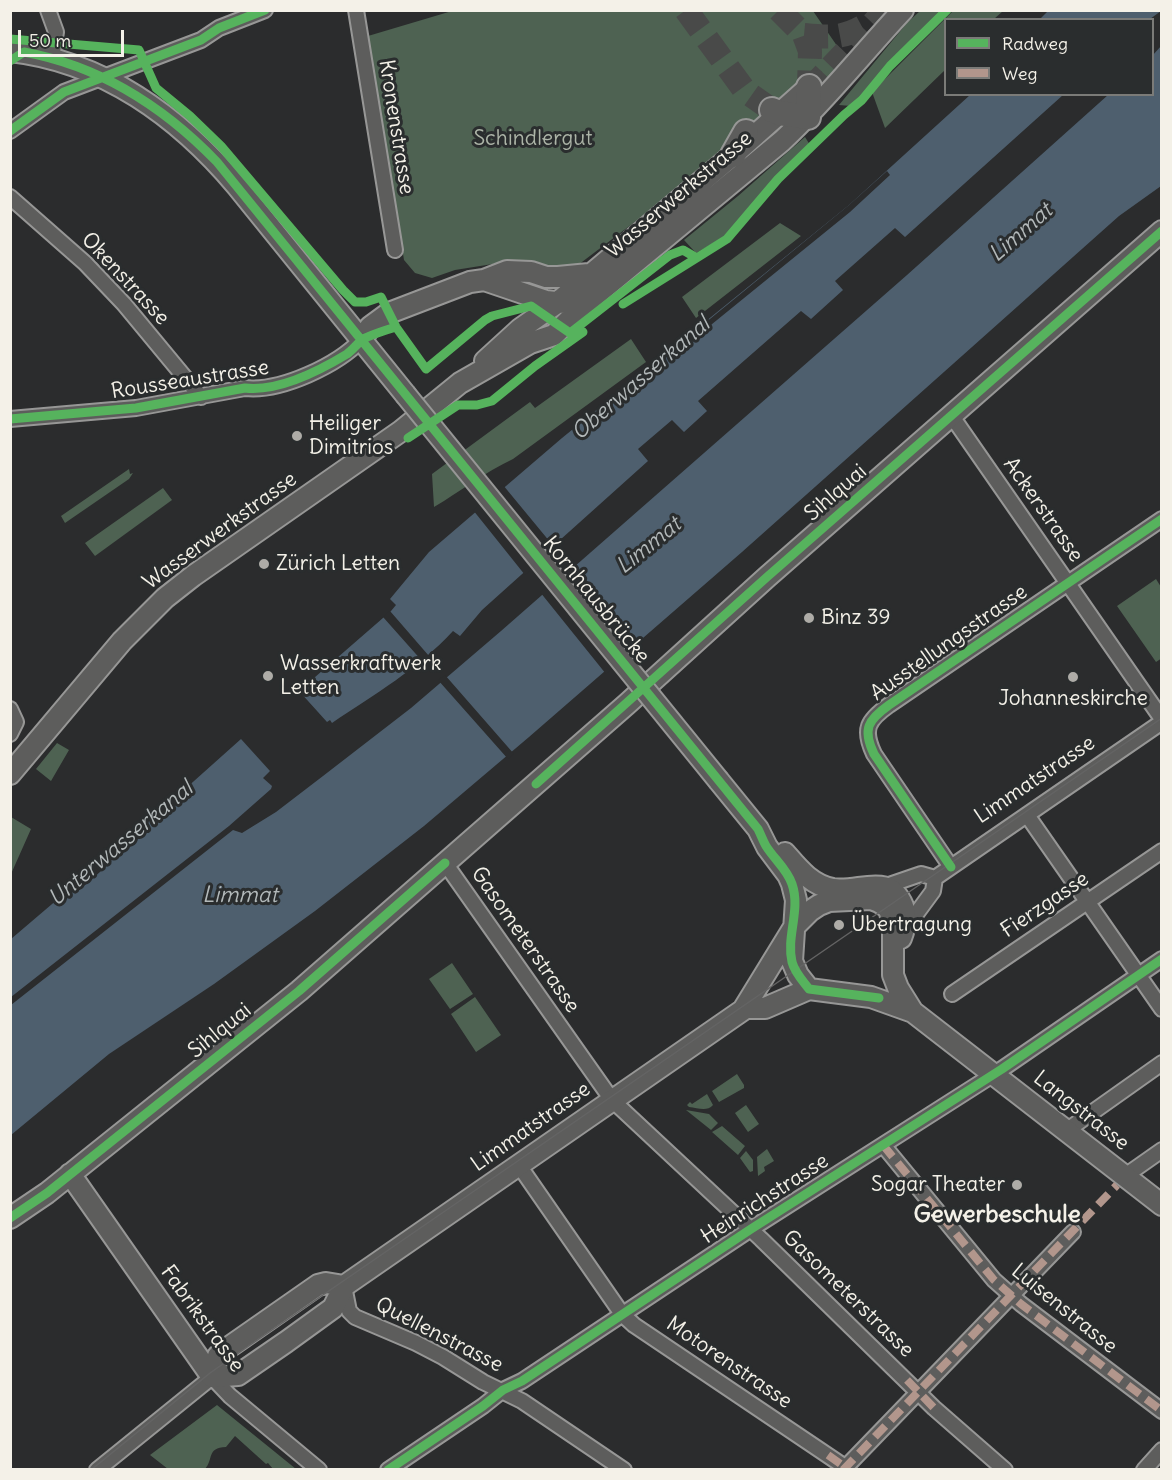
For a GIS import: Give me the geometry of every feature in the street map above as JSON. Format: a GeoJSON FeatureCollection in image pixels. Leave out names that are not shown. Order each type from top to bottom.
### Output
{"type":"FeatureCollection","features":[{"type":"Feature","properties":{"kind":"highway"},"geometry":{"type":"LineString","coordinates":[[776,111],[808,117],[809,87]]}},
{"type":"Feature","properties":{"kind":"highway"},"geometry":{"type":"LineString","coordinates":[[734,155],[746,132]]}},
{"type":"Feature","properties":{"kind":"street"},"geometry":{"type":"LineString","coordinates":[[48,10],[56,32],[52,58]]}},
{"type":"Feature","properties":{"kind":"street"},"geometry":{"type":"LineString","coordinates":[[10,131],[64,92],[201,39],[219,28],[265,10]]}},
{"type":"Feature","properties":{"kind":"street","name":"Kronenstrasse"},"geometry":{"type":"LineString","coordinates":[[356,10],[395,250]]}},
{"type":"Feature","properties":{"kind":"street","name":"Wasserwerkstrasse"},"geometry":{"type":"LineString","coordinates":[[525,336],[554,335],[585,304],[694,215],[808,117],[903,10]]}},
{"type":"Feature","properties":{"kind":"street","name":"Kornhausbrücke"},"geometry":{"type":"LineString","coordinates":[[10,51],[52,58],[86,69],[137,96],[183,129],[201,146],[237,186],[362,339],[758,830]]}},
{"type":"Feature","properties":{"kind":"street","name":"Wasserwerkstrasse"},"geometry":{"type":"LineString","coordinates":[[10,774],[122,641],[165,598],[401,431],[460,383],[525,336],[589,274],[734,155],[776,111],[795,101],[809,87]]}},
{"type":"Feature","properties":{"kind":"street","name":"Okenstrasse"},"geometry":{"type":"LineString","coordinates":[[10,197],[85,263],[124,304],[201,397]]}},
{"type":"Feature","properties":{"kind":"street","name":"Sihlquai"},"geometry":{"type":"LineString","coordinates":[[10,1218],[70,1174],[299,990],[631,701],[1161,231]]}},
{"type":"Feature","properties":{"kind":"street","name":"Rousseaustrasse"},"geometry":{"type":"LineString","coordinates":[[10,419],[136,408],[245,388],[256,390],[290,381],[334,362],[351,351],[370,327],[389,313],[470,282],[484,280],[507,271],[531,272],[546,277],[589,274]]}},
{"type":"Feature","properties":{"kind":"street"},"geometry":{"type":"LineString","coordinates":[[546,277],[555,289],[557,303]]}},
{"type":"Feature","properties":{"kind":"street"},"geometry":{"type":"LineString","coordinates":[[484,280],[557,303],[585,304]]}},
{"type":"Feature","properties":{"kind":"street"},"geometry":{"type":"LineString","coordinates":[[507,287],[523,305],[525,336]]}},
{"type":"Feature","properties":{"kind":"street","name":"Ackerstrasse"},"geometry":{"type":"LineString","coordinates":[[951,415],[1161,720]]}},
{"type":"Feature","properties":{"kind":"street","name":"Ausstellungsstrasse"},"geometry":{"type":"LineString","coordinates":[[951,867],[874,754],[868,742],[867,732],[871,719],[1161,519]]}},
{"type":"Feature","properties":{"kind":"street"},"geometry":{"type":"LineString","coordinates":[[10,710],[15,715],[16,722],[10,735]]}},
{"type":"Feature","properties":{"kind":"street","name":"Limmatstrasse"},"geometry":{"type":"LineString","coordinates":[[935,878],[1161,720]]}},
{"type":"Feature","properties":{"kind":"street"},"geometry":{"type":"LineString","coordinates":[[1027,815],[1161,1008]]}},
{"type":"Feature","properties":{"kind":"street"},"geometry":{"type":"LineString","coordinates":[[758,830],[772,838],[806,877],[832,889],[886,886],[921,874],[935,878],[933,891],[904,930],[894,956]]}},
{"type":"Feature","properties":{"kind":"street"},"geometry":{"type":"LineString","coordinates":[[758,830],[792,884],[796,900],[792,961],[798,975],[809,989]]}},
{"type":"Feature","properties":{"kind":"street","name":"Fierzgasse"},"geometry":{"type":"LineString","coordinates":[[952,994],[1161,852]]}},
{"type":"Feature","properties":{"kind":"street","name":"Gasometerstrasse"},"geometry":{"type":"LineString","coordinates":[[445,863],[612,1100],[788,1264],[934,1408],[1005,1470]]}},
{"type":"Feature","properties":{"kind":"street"},"geometry":{"type":"LineString","coordinates":[[886,886],[895,892],[902,904],[905,917],[904,930]]}},
{"type":"Feature","properties":{"kind":"street"},"geometry":{"type":"LineString","coordinates":[[875,900],[887,907],[890,912],[893,928],[893,975],[913,1012],[872,997],[809,989],[765,1008],[745,1008],[757,984],[794,927],[810,910],[829,901],[875,900]]}},
{"type":"Feature","properties":{"kind":"street","name":"Heinrichstrasse"},"geometry":{"type":"LineString","coordinates":[[388,1470],[503,1390],[522,1381],[751,1229],[994,1074],[1161,959]]}},
{"type":"Feature","properties":{"kind":"street","name":"Limmatstrasse"},"geometry":{"type":"LineString","coordinates":[[212,1377],[238,1375],[286,1342],[333,1308],[344,1286],[745,1008]]}},
{"type":"Feature","properties":{"kind":"street","name":"Langstrasse"},"geometry":{"type":"LineString","coordinates":[[913,1012],[1161,1205]]}},
{"type":"Feature","properties":{"kind":"street"},"geometry":{"type":"LineString","coordinates":[[1066,1131],[1161,1063]]}},
{"type":"Feature","properties":{"kind":"street","name":"Luisenstrasse"},"geometry":{"type":"LineString","coordinates":[[883,1145],[994,1280],[1010,1295],[1161,1411]]}},
{"type":"Feature","properties":{"kind":"street"},"geometry":{"type":"LineString","coordinates":[[1125,1176],[1161,1150]]}},
{"type":"Feature","properties":{"kind":"street","name":"Motorenstrasse"},"geometry":{"type":"LineString","coordinates":[[518,1164],[622,1314],[639,1329],[844,1468]]}},
{"type":"Feature","properties":{"kind":"street","name":"Fabrikstrasse"},"geometry":{"type":"LineString","coordinates":[[70,1174],[212,1377],[230,1396],[319,1470]]}},
{"type":"Feature","properties":{"kind":"street"},"geometry":{"type":"LineString","coordinates":[[844,1468],[1073,1232]]}},
{"type":"Feature","properties":{"kind":"street"},"geometry":{"type":"LineString","coordinates":[[98,1470],[212,1377],[218,1356],[222,1352],[318,1285],[326,1283],[344,1286]]}},
{"type":"Feature","properties":{"kind":"street","name":"Quellenstrasse"},"geometry":{"type":"LineString","coordinates":[[344,1286],[352,1315],[416,1343],[483,1382],[503,1390],[624,1470]]}},
{"type":"Feature","properties":{"kind":"street"},"geometry":{"type":"LineString","coordinates":[[1144,1470],[1161,1449]]}},
{"type":"Feature","properties":{"kind":"green space","name":"Schindlergut"},"geometry":{"type":"Polygon","coordinates":[[[452,11],[813,11],[853,69],[698,174],[578,265],[560,269],[499,263],[455,270],[432,278],[415,273],[404,260],[368,36],[452,11]]]}},
{"type":"Feature","properties":{"kind":"green space"},"geometry":{"type":"Polygon","coordinates":[[[920,11],[943,11],[892,60],[857,101],[851,106],[839,105],[907,23],[920,11]]]}},
{"type":"Feature","properties":{"kind":"green space"},"geometry":{"type":"Polygon","coordinates":[[[953,11],[1003,11],[995,18],[946,18],[953,11]]]}},
{"type":"Feature","properties":{"kind":"green space"},"geometry":{"type":"Polygon","coordinates":[[[944,20],[944,71],[885,128],[872,92],[944,20]]]}},
{"type":"Feature","properties":{"kind":"green space"},"geometry":{"type":"Polygon","coordinates":[[[805,137],[810,145],[775,178],[726,236],[696,253],[684,240],[805,137]]]}},
{"type":"Feature","properties":{"kind":"green space"},"geometry":{"type":"Polygon","coordinates":[[[780,223],[801,236],[696,318],[682,297],[780,223]]]}},
{"type":"Feature","properties":{"kind":"green space"},"geometry":{"type":"Polygon","coordinates":[[[631,339],[646,362],[513,459],[434,507],[432,474],[530,402],[535,408],[631,339]]]}},
{"type":"Feature","properties":{"kind":"green space"},"geometry":{"type":"Polygon","coordinates":[[[129,469],[130,474],[133,473],[129,479],[65,523],[61,516],[129,469]]]}},
{"type":"Feature","properties":{"kind":"green space"},"geometry":{"type":"Polygon","coordinates":[[[163,488],[172,500],[95,556],[85,543],[163,488]]]}},
{"type":"Feature","properties":{"kind":"green space"},"geometry":{"type":"Polygon","coordinates":[[[1156,579],[1161,587],[1162,658],[1156,662],[1117,606],[1156,579]]]}},
{"type":"Feature","properties":{"kind":"green space"},"geometry":{"type":"Polygon","coordinates":[[[57,743],[69,750],[51,781],[36,769],[57,743]]]}},
{"type":"Feature","properties":{"kind":"green space"},"geometry":{"type":"Polygon","coordinates":[[[11,817],[31,829],[11,874],[11,817]]]}},
{"type":"Feature","properties":{"kind":"green space"},"geometry":{"type":"Polygon","coordinates":[[[452,963],[473,994],[450,1009],[429,979],[452,963]]]}},
{"type":"Feature","properties":{"kind":"green space"},"geometry":{"type":"Polygon","coordinates":[[[475,997],[501,1035],[476,1052],[451,1014],[475,997]]]}},
{"type":"Feature","properties":{"kind":"green space"},"geometry":{"type":"Polygon","coordinates":[[[737,1074],[744,1088],[719,1102],[712,1091],[737,1074]]]}},
{"type":"Feature","properties":{"kind":"green space"},"geometry":{"type":"Polygon","coordinates":[[[707,1094],[713,1105],[711,1107],[702,1109],[687,1105],[690,1102],[692,1104],[707,1094]]]}},
{"type":"Feature","properties":{"kind":"green space"},"geometry":{"type":"Polygon","coordinates":[[[746,1105],[759,1124],[748,1132],[735,1113],[746,1105]]]}},
{"type":"Feature","properties":{"kind":"green space"},"geometry":{"type":"Polygon","coordinates":[[[686,1110],[709,1114],[718,1123],[711,1130],[686,1110]]]}},
{"type":"Feature","properties":{"kind":"green space"},"geometry":{"type":"Polygon","coordinates":[[[722,1126],[745,1146],[738,1155],[712,1132],[722,1126]]]}},
{"type":"Feature","properties":{"kind":"green space"},"geometry":{"type":"Polygon","coordinates":[[[767,1149],[774,1161],[764,1167],[765,1171],[758,1176],[757,1157],[767,1149]]]}},
{"type":"Feature","properties":{"kind":"green space"},"geometry":{"type":"Polygon","coordinates":[[[746,1151],[753,1160],[753,1171],[750,1172],[740,1158],[746,1151]]]}},
{"type":"Feature","properties":{"kind":"green space"},"geometry":{"type":"Polygon","coordinates":[[[217,1405],[296,1469],[273,1469],[235,1436],[226,1447],[213,1452],[205,1469],[168,1469],[150,1455],[217,1405]]]}},
{"type":"Feature","properties":{"kind":"water"},"geometry":{"type":"Polygon","coordinates":[[[1048,10],[1161,11],[1151,18],[1041,18],[1048,10]]]}},
{"type":"Feature","properties":{"kind":"water","name":"Limmat"},"geometry":{"type":"Polygon","coordinates":[[[1161,46],[1161,186],[1119,216],[742,552],[424,826],[315,911],[214,984],[109,1054],[11,1135],[11,1005],[233,830],[242,833],[276,812],[411,708],[907,275],[1107,96],[1154,96],[1154,54],[1161,46]]]}},
{"type":"Feature","properties":{"kind":"water","name":"Limmat"},"geometry":{"type":"Polygon","coordinates":[[[969,96],[1062,96],[905,237],[895,228],[835,281],[843,290],[811,319],[801,311],[698,401],[707,411],[684,432],[672,420],[638,449],[648,461],[482,610],[460,636],[453,631],[440,645],[396,680],[332,723],[330,720],[327,722],[299,691],[391,611],[396,605],[390,599],[429,552],[562,438],[849,205],[969,96]]]}},
{"type":"Feature","properties":{"kind":"water","name":"Limmat"},"geometry":{"type":"Polygon","coordinates":[[[241,739],[270,771],[263,778],[272,786],[271,789],[229,826],[11,997],[11,939],[72,887],[77,892],[108,865],[109,857],[241,739]]]}},
{"type":"Feature","properties":{"kind":"pier"},"geometry":{"type":"Polygon","coordinates":[[[887,171],[890,175],[850,212],[669,359],[666,355],[849,205],[887,171]]]}},
{"type":"Feature","properties":{"kind":"pier"},"geometry":{"type":"Polygon","coordinates":[[[503,485],[555,548],[525,575],[473,510],[503,485]]]}},
{"type":"Feature","properties":{"kind":"pier"},"geometry":{"type":"Polygon","coordinates":[[[570,566],[636,648],[606,674],[540,592],[570,566]]]}},
{"type":"Feature","properties":{"kind":"pier"},"geometry":{"type":"Polygon","coordinates":[[[390,611],[429,656],[423,662],[383,617],[390,611]]]}},
{"type":"Feature","properties":{"kind":"pier"},"geometry":{"type":"Polygon","coordinates":[[[445,675],[514,754],[508,759],[438,680],[445,675]]]}},
{"type":"Feature","properties":{"kind":"tunnel"},"geometry":{"type":"LineString","coordinates":[[686,10],[745,91],[772,110]]}},
{"type":"Feature","properties":{"kind":"tunnel"},"geometry":{"type":"LineString","coordinates":[[779,10],[804,35],[810,51],[809,87]]}},
{"type":"Feature","properties":{"kind":"tunnel"},"geometry":{"type":"LineString","coordinates":[[809,87],[883,10]]}},
{"type":"Feature","properties":{"kind":"tunnel"},"geometry":{"type":"LineString","coordinates":[[804,35],[839,36],[871,22]]}},
{"type":"Feature","properties":{"kind":"tram line"},"geometry":{"type":"LineString","coordinates":[[91,1470],[210,1373],[1162,718]]}},
{"type":"Feature","properties":{"kind":"marked path"},"geometry":{"type":"LineString","coordinates":[[883,1145],[994,1280],[1021,1304],[1162,1411]]}},
{"type":"Feature","properties":{"kind":"marked path"},"geometry":{"type":"LineString","coordinates":[[843,1470],[1117,1185]]}},
{"type":"Feature","properties":{"kind":"marked path"},"geometry":{"type":"LineString","coordinates":[[907,1380],[934,1408]]}},
{"type":"Feature","properties":{"kind":"marked path"},"geometry":{"type":"LineString","coordinates":[[828,1455],[845,1467]]}},
{"type":"Feature","properties":{"kind":"cycle path"},"geometry":{"type":"LineString","coordinates":[[10,131],[64,92],[201,40],[219,28],[265,10]]}},
{"type":"Feature","properties":{"kind":"cycle path"},"geometry":{"type":"LineString","coordinates":[[623,304],[727,239],[778,179],[862,100],[890,66],[947,10]]}},
{"type":"Feature","properties":{"kind":"cycle path"},"geometry":{"type":"LineString","coordinates":[[10,39],[139,50],[156,88],[221,146],[343,290],[355,302],[366,302],[381,297],[396,327],[426,369],[492,316],[531,306],[570,333],[670,255],[683,250],[695,257]]}},
{"type":"Feature","properties":{"kind":"cycle path"},"geometry":{"type":"LineString","coordinates":[[10,61],[24,52],[52,58],[104,78],[153,107],[197,142],[217,162],[758,829],[766,846],[792,884],[795,904],[791,942],[792,962],[809,989],[879,998]]}},
{"type":"Feature","properties":{"kind":"cycle path"},"geometry":{"type":"LineString","coordinates":[[536,784],[767,577],[1162,231]]}},
{"type":"Feature","properties":{"kind":"cycle path"},"geometry":{"type":"LineString","coordinates":[[10,419],[136,408],[245,388],[271,387],[298,379],[324,367],[347,354],[365,338],[396,327]]}},
{"type":"Feature","properties":{"kind":"cycle path"},"geometry":{"type":"LineString","coordinates":[[408,438],[458,405],[477,405],[492,401],[535,366],[583,332]]}},
{"type":"Feature","properties":{"kind":"cycle path"},"geometry":{"type":"LineString","coordinates":[[951,867],[874,754],[868,738],[872,721],[889,705],[1162,519]]}},
{"type":"Feature","properties":{"kind":"cycle path"},"geometry":{"type":"LineString","coordinates":[[10,1218],[47,1193],[299,991],[445,863]]}},
{"type":"Feature","properties":{"kind":"cycle path"},"geometry":{"type":"LineString","coordinates":[[388,1470],[503,1390],[522,1381],[751,1229],[1002,1069],[1162,959]]}},
{"type":"Feature","properties":{"kind":"place","name":"Heiliger Dimitrios"},"geometry":{"type":"Point","coordinates":[297,436]}},
{"type":"Feature","properties":{"kind":"place","name":"Zürich Letten"},"geometry":{"type":"Point","coordinates":[264,564]}},
{"type":"Feature","properties":{"kind":"place","name":"Binz 39"},"geometry":{"type":"Point","coordinates":[809,618]}},
{"type":"Feature","properties":{"kind":"place","name":"Wasserkraftwerk Letten"},"geometry":{"type":"Point","coordinates":[268,676]}},
{"type":"Feature","properties":{"kind":"place","name":"Johanneskirche"},"geometry":{"type":"Point","coordinates":[1073,677]}},
{"type":"Feature","properties":{"kind":"place","name":"Übertragung"},"geometry":{"type":"Point","coordinates":[839,925]}},
{"type":"Feature","properties":{"kind":"place","name":"Sogar Theater"},"geometry":{"type":"Point","coordinates":[1017,1185]}},
{"type":"Feature","properties":{"kind":"district","name":"Gewerbeschule"},"geometry":{"type":"Point","coordinates":[997,1215]}},
{"type":"Feature","properties":{"kind":"water label","name":"Oberwasserkanal"},"geometry":{"type":"Point","coordinates":[641,379]}},
{"type":"Feature","properties":{"kind":"water label","name":"Unterwasserkanal"},"geometry":{"type":"Point","coordinates":[121,844]}}]}
